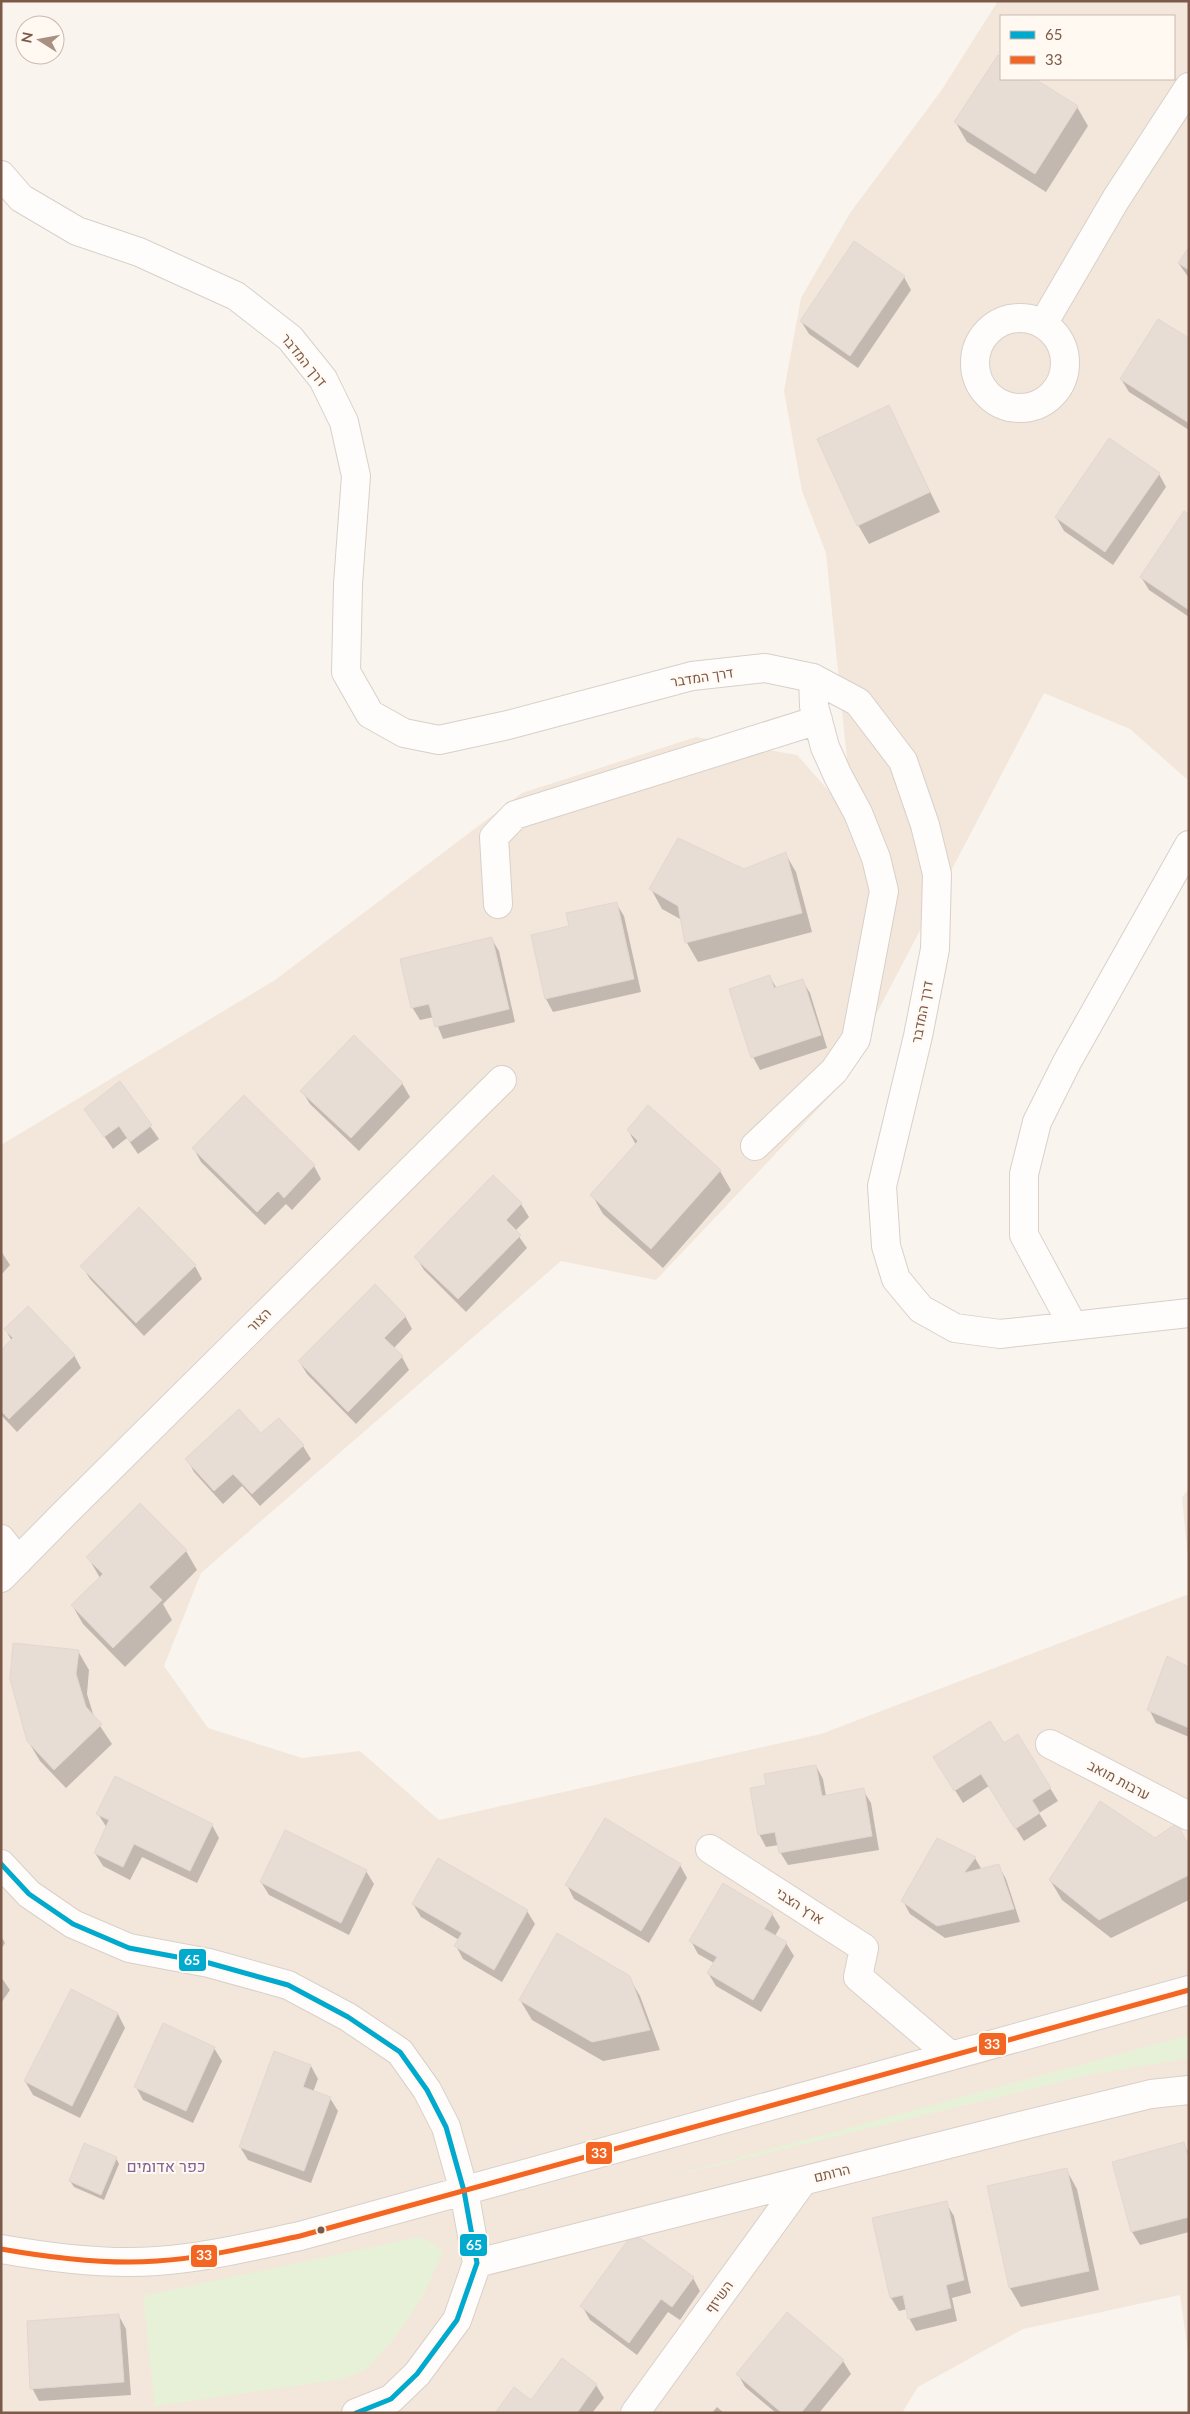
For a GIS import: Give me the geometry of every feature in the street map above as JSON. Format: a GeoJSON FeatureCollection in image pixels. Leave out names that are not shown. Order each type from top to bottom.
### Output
{"type":"FeatureCollection","features":[{"type":"Feature","properties":{"kind":"street"},"geometry":{"type":"LineString","coordinates":[[1042,324],[1116,199],[1189,87]]}},
{"type":"Feature","properties":{"kind":"street","name":"דרך המדבר"},"geometry":{"type":"LineString","coordinates":[[1,175],[21,198],[77,231],[139,252],[236,296],[290,338],[323,379],[344,422],[356,476],[348,584],[346,672],[370,714],[404,733],[439,740],[508,725],[692,676],[765,668],[813,678],[858,702],[903,761],[924,825],[937,874],[935,949],[918,1036],[882,1186],[886,1246],[896,1279],[921,1309],[955,1328],[1000,1334],[1189,1313]]}},
{"type":"Feature","properties":{"kind":"street"},"geometry":{"type":"LineString","coordinates":[[755,1146],[834,1071],[856,1039],[884,891],[876,858],[858,813],[825,747],[814,706],[813,678]]}},
{"type":"Feature","properties":{"kind":"street"},"geometry":{"type":"LineString","coordinates":[[498,904],[494,837],[516,815],[818,720]]}},
{"type":"Feature","properties":{"kind":"street"},"geometry":{"type":"LineString","coordinates":[[1073,1326],[1024,1235],[1024,1174],[1037,1122],[1067,1062],[1189,845]]}},
{"type":"Feature","properties":{"kind":"street","name":"הצור"},"geometry":{"type":"LineString","coordinates":[[10,1570],[502,1080]]}},
{"type":"Feature","properties":{"kind":"street"},"geometry":{"type":"LineString","coordinates":[[1,1539],[10,1570]]}},
{"type":"Feature","properties":{"kind":"street","name":"ערבות מואב"},"geometry":{"type":"LineString","coordinates":[[1050,1744],[1189,1816]]}},
{"type":"Feature","properties":{"kind":"street","name":"ארץ הצבי"},"geometry":{"type":"LineString","coordinates":[[710,1849],[864,1948],[858,1978],[951,2056]]}},
{"type":"Feature","properties":{"kind":"street"},"geometry":{"type":"LineString","coordinates":[[1,1864],[29,1894],[73,1924],[129,1948],[209,1963],[288,1984],[348,2016],[400,2052],[427,2090],[446,2127],[464,2191],[477,2264],[457,2320],[417,2374],[392,2399],[356,2413]]}},
{"type":"Feature","properties":{"kind":"street"},"geometry":{"type":"LineString","coordinates":[[1,2249],[32,2255],[96,2261],[157,2262],[222,2253],[300,2236],[1189,1990]]}},
{"type":"Feature","properties":{"kind":"street","name":"הרותם"},"geometry":{"type":"LineString","coordinates":[[477,2264],[1142,2097],[1189,2090]]}},
{"type":"Feature","properties":{"kind":"street","name":"השיזף"},"geometry":{"type":"LineString","coordinates":[[635,2413],[802,2181]]}},
{"type":"Feature","properties":{"kind":"shaded area","name":"כפר אדומים"},"geometry":{"type":"Polygon","coordinates":[[[998,1],[1189,1],[1189,781],[1130,729],[1044,693],[834,1092],[656,1280],[561,1261],[201,1573],[164,1666],[208,1728],[302,1758],[360,1751],[439,1820],[821,1734],[1189,1594],[1189,2359],[1180,2295],[1023,2329],[918,2387],[902,2413],[1,2413],[1,1145],[275,980],[522,793],[696,737],[797,755],[853,818],[826,553],[802,491],[784,391],[801,298],[850,213],[941,91],[998,1]]]}},
{"type":"Feature","properties":{"kind":"shaded area"},"geometry":{"type":"Polygon","coordinates":[[[1189,1489],[1189,1570],[1182,1497],[1189,1489]]]}},
{"type":"Feature","properties":{"kind":"green space"},"geometry":{"type":"Polygon","coordinates":[[[1189,2035],[1189,2058],[1093,2074],[657,2180],[1189,2035]]]}},
{"type":"Feature","properties":{"kind":"green space"},"geometry":{"type":"Polygon","coordinates":[[[420,2237],[433,2243],[443,2252],[422,2298],[396,2336],[368,2368],[343,2379],[155,2406],[143,2296],[420,2237]]]}},
{"type":"Feature","properties":{"kind":"building"},"geometry":{"type":"Polygon","coordinates":[[[998,55],[1000,56],[1000,80],[1037,80],[1078,106],[1035,174],[954,122],[998,55]]]}},
{"type":"Feature","properties":{"kind":"building"},"geometry":{"type":"Polygon","coordinates":[[[854,241],[905,276],[850,356],[800,321],[854,241]]]}},
{"type":"Feature","properties":{"kind":"building"},"geometry":{"type":"Polygon","coordinates":[[[1189,247],[1189,270],[1178,263],[1189,247]]]}},
{"type":"Feature","properties":{"kind":"building"},"geometry":{"type":"Polygon","coordinates":[[[1158,319],[1189,338],[1189,423],[1120,379],[1158,319]]]}},
{"type":"Feature","properties":{"kind":"building"},"geometry":{"type":"Polygon","coordinates":[[[889,405],[930,492],[857,526],[817,439],[889,405]]]}},
{"type":"Feature","properties":{"kind":"building"},"geometry":{"type":"Polygon","coordinates":[[[1109,438],[1160,473],[1105,552],[1055,517],[1109,438]]]}},
{"type":"Feature","properties":{"kind":"building"},"geometry":{"type":"Polygon","coordinates":[[[1184,511],[1189,514],[1189,610],[1140,577],[1184,511]]]}},
{"type":"Feature","properties":{"kind":"building"},"geometry":{"type":"Polygon","coordinates":[[[678,838],[744,869],[786,852],[802,913],[685,943],[678,906],[649,889],[678,838]]]}},
{"type":"Feature","properties":{"kind":"building"},"geometry":{"type":"Polygon","coordinates":[[[617,902],[634,979],[545,999],[531,935],[569,926],[566,913],[617,902]]]}},
{"type":"Feature","properties":{"kind":"building"},"geometry":{"type":"Polygon","coordinates":[[[492,937],[509,1009],[435,1027],[429,1004],[411,1008],[400,959],[492,937]]]}},
{"type":"Feature","properties":{"kind":"building"},"geometry":{"type":"Polygon","coordinates":[[[770,975],[774,988],[803,979],[821,1035],[751,1058],[729,989],[770,975]]]}},
{"type":"Feature","properties":{"kind":"building"},"geometry":{"type":"Polygon","coordinates":[[[354,1035],[403,1083],[351,1138],[300,1091],[354,1035]]]}},
{"type":"Feature","properties":{"kind":"building"},"geometry":{"type":"Polygon","coordinates":[[[120,1081],[152,1125],[130,1142],[119,1126],[104,1137],[84,1109],[120,1081]]]}},
{"type":"Feature","properties":{"kind":"building"},"geometry":{"type":"Polygon","coordinates":[[[244,1095],[315,1165],[284,1198],[278,1191],[257,1212],[192,1148],[244,1095]]]}},
{"type":"Feature","properties":{"kind":"building"},"geometry":{"type":"Polygon","coordinates":[[[648,1105],[721,1170],[651,1249],[590,1195],[638,1141],[627,1130],[648,1105]]]}},
{"type":"Feature","properties":{"kind":"building"},"geometry":{"type":"Polygon","coordinates":[[[493,1175],[522,1203],[506,1220],[521,1235],[458,1299],[414,1257],[493,1175]]]}},
{"type":"Feature","properties":{"kind":"building"},"geometry":{"type":"Polygon","coordinates":[[[139,1207],[196,1265],[136,1323],[80,1266],[139,1207]]]}},
{"type":"Feature","properties":{"kind":"building"},"geometry":{"type":"Polygon","coordinates":[[[375,1284],[406,1316],[384,1338],[403,1356],[348,1412],[298,1361],[375,1284]]]}},
{"type":"Feature","properties":{"kind":"building"},"geometry":{"type":"Polygon","coordinates":[[[28,1306],[75,1355],[9,1419],[1,1411],[1,1350],[13,1338],[4,1329],[28,1306]]]}},
{"type":"Feature","properties":{"kind":"building"},"geometry":{"type":"Polygon","coordinates":[[[239,1409],[261,1433],[279,1418],[304,1445],[252,1494],[233,1474],[214,1491],[185,1459],[239,1409]]]}},
{"type":"Feature","properties":{"kind":"building"},"geometry":{"type":"Polygon","coordinates":[[[140,1503],[187,1550],[149,1587],[162,1600],[113,1648],[71,1605],[103,1574],[86,1557],[140,1503]]]}},
{"type":"Feature","properties":{"kind":"building"},"geometry":{"type":"Polygon","coordinates":[[[13,1643],[79,1650],[76,1674],[86,1707],[102,1724],[54,1770],[27,1741],[10,1679],[13,1643]]]}},
{"type":"Feature","properties":{"kind":"building"},"geometry":{"type":"Polygon","coordinates":[[[1167,1656],[1189,1667],[1189,1728],[1147,1710],[1167,1656]]]}},
{"type":"Feature","properties":{"kind":"building"},"geometry":{"type":"Polygon","coordinates":[[[990,1721],[1004,1743],[1018,1734],[1051,1788],[1032,1800],[1040,1813],[1015,1829],[981,1774],[954,1791],[933,1757],[990,1721]]]}},
{"type":"Feature","properties":{"kind":"building"},"geometry":{"type":"Polygon","coordinates":[[[816,1765],[822,1796],[864,1788],[872,1836],[779,1853],[775,1832],[758,1835],[750,1788],[766,1785],[764,1774],[816,1765]]]}},
{"type":"Feature","properties":{"kind":"building"},"geometry":{"type":"Polygon","coordinates":[[[115,1776],[213,1824],[190,1871],[134,1844],[123,1867],[94,1853],[109,1820],[96,1814],[115,1776]]]}},
{"type":"Feature","properties":{"kind":"building"},"geometry":{"type":"Polygon","coordinates":[[[1100,1801],[1155,1838],[1177,1823],[1189,1846],[1189,1875],[1099,1920],[1049,1880],[1100,1801]]]}},
{"type":"Feature","properties":{"kind":"building"},"geometry":{"type":"Polygon","coordinates":[[[605,1818],[681,1864],[641,1931],[565,1885],[605,1818]]]}},
{"type":"Feature","properties":{"kind":"building"},"geometry":{"type":"Polygon","coordinates":[[[285,1830],[367,1870],[341,1923],[260,1882],[285,1830]]]}},
{"type":"Feature","properties":{"kind":"building"},"geometry":{"type":"Polygon","coordinates":[[[937,1838],[976,1857],[964,1873],[999,1864],[1014,1909],[937,1926],[901,1901],[937,1838]]]}},
{"type":"Feature","properties":{"kind":"building"},"geometry":{"type":"Polygon","coordinates":[[[438,1858],[528,1910],[494,1970],[454,1946],[462,1933],[412,1904],[438,1858]]]}},
{"type":"Feature","properties":{"kind":"building"},"geometry":{"type":"Polygon","coordinates":[[[723,1883],[773,1913],[764,1929],[787,1942],[753,2000],[707,1973],[717,1957],[689,1941],[723,1883]]]}},
{"type":"Feature","properties":{"kind":"building"},"geometry":{"type":"Polygon","coordinates":[[[557,1933],[630,1976],[650,2030],[592,2042],[519,2000],[557,1933]]]}},
{"type":"Feature","properties":{"kind":"building"},"geometry":{"type":"Polygon","coordinates":[[[71,1989],[118,2013],[72,2106],[24,2081],[71,1989]]]}},
{"type":"Feature","properties":{"kind":"building"},"geometry":{"type":"Polygon","coordinates":[[[163,2023],[215,2047],[186,2111],[134,2087],[163,2023]]]}},
{"type":"Feature","properties":{"kind":"building"},"geometry":{"type":"Polygon","coordinates":[[[274,2051],[311,2065],[303,2087],[331,2097],[304,2171],[239,2147],[274,2051]]]}},
{"type":"Feature","properties":{"kind":"building"},"geometry":{"type":"Polygon","coordinates":[[[1184,2142],[1189,2160],[1189,2217],[1131,2232],[1112,2162],[1184,2142]]]}},
{"type":"Feature","properties":{"kind":"building"},"geometry":{"type":"Polygon","coordinates":[[[84,2143],[117,2157],[101,2195],[69,2181],[84,2143]]]}},
{"type":"Feature","properties":{"kind":"building"},"geometry":{"type":"Polygon","coordinates":[[[1067,2168],[1089,2271],[1009,2288],[987,2186],[1067,2168]]]}},
{"type":"Feature","properties":{"kind":"building"},"geometry":{"type":"Polygon","coordinates":[[[947,2201],[964,2280],[946,2285],[951,2308],[908,2319],[903,2295],[890,2298],[872,2218],[947,2201]]]}},
{"type":"Feature","properties":{"kind":"building"},"geometry":{"type":"Polygon","coordinates":[[[633,2233],[694,2277],[672,2307],[661,2299],[629,2343],[580,2306],[633,2233]]]}},
{"type":"Feature","properties":{"kind":"building"},"geometry":{"type":"Polygon","coordinates":[[[787,2312],[844,2360],[801,2413],[782,2413],[736,2374],[787,2312]]]}},
{"type":"Feature","properties":{"kind":"building"},"geometry":{"type":"Polygon","coordinates":[[[119,2314],[124,2382],[30,2389],[27,2321],[119,2314]]]}},
{"type":"Feature","properties":{"kind":"building"},"geometry":{"type":"Polygon","coordinates":[[[562,2358],[597,2384],[577,2413],[495,2413],[514,2387],[531,2400],[562,2358]]]}},
{"type":"Feature","properties":{"kind":"transit line","name":"65"},"geometry":{"type":"LineString","coordinates":[[1,1864],[29,1894],[73,1924],[129,1948],[209,1963],[288,1985],[348,2017],[400,2052],[427,2090],[446,2127],[464,2191],[477,2263],[457,2320],[417,2374],[391,2399],[356,2413]]}},
{"type":"Feature","properties":{"kind":"transit line","name":"33"},"geometry":{"type":"LineString","coordinates":[[1,2249],[79,2260],[138,2262],[175,2259],[247,2248],[300,2236],[1189,1990]]}},
{"type":"Feature","properties":{"kind":"district","name":"כפר אדומים"},"geometry":{"type":"Point","coordinates":[166,2166]}}]}
